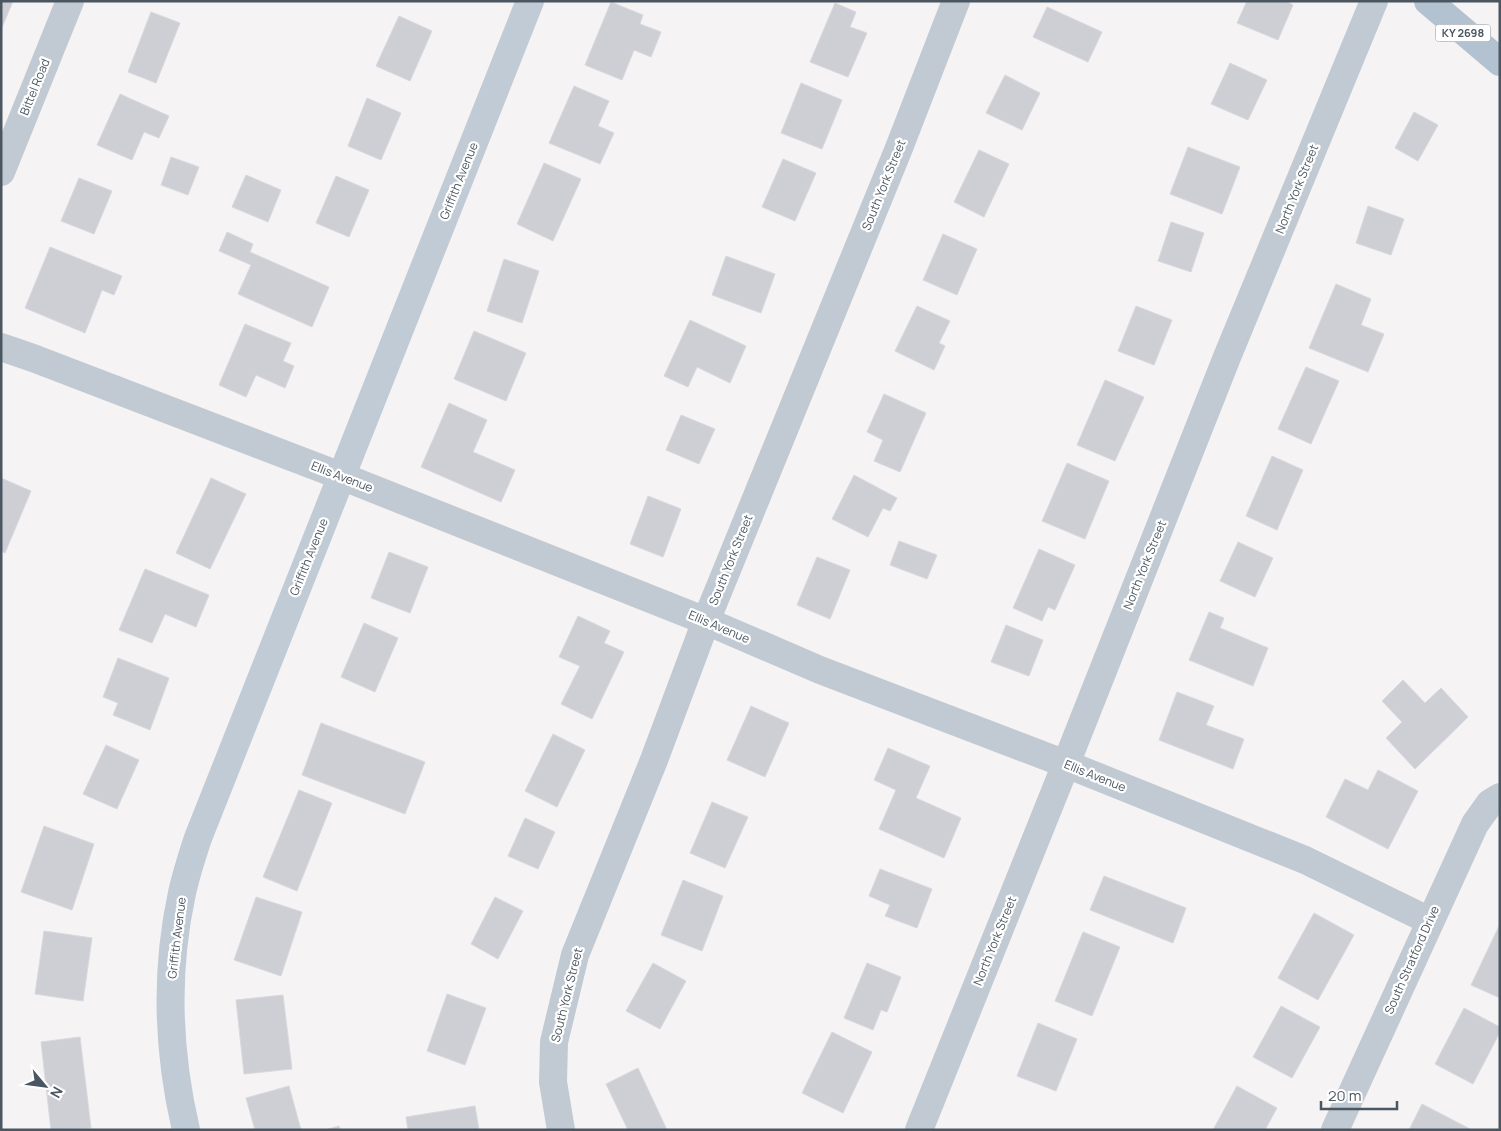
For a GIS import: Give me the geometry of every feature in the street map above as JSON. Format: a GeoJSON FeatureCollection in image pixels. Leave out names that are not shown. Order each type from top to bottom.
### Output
{"type":"FeatureCollection","features":[{"type":"Feature","properties":{"kind":"main road","name":"KY 2698"},"geometry":{"type":"LineString","coordinates":[[1428,1],[1500,62]]}},
{"type":"Feature","properties":{"kind":"street","name":"Bittel Road"},"geometry":{"type":"LineString","coordinates":[[1,172],[70,1]]}},
{"type":"Feature","properties":{"kind":"street","name":"Griffith Avenue"},"geometry":{"type":"LineString","coordinates":[[186,1130],[172,1052],[170,1000],[173,948],[182,893],[198,838],[530,1]]}},
{"type":"Feature","properties":{"kind":"street","name":"South York Street"},"geometry":{"type":"LineString","coordinates":[[561,1130],[553,1082],[554,1042],[575,956],[654,760],[706,621],[900,148],[956,1]]}},
{"type":"Feature","properties":{"kind":"street","name":"North York Street"},"geometry":{"type":"LineString","coordinates":[[918,1130],[1224,366],[1374,1]]}},
{"type":"Feature","properties":{"kind":"street","name":"Ellis Avenue"},"geometry":{"type":"LineString","coordinates":[[1,347],[341,476],[706,621],[820,670],[1066,764],[1305,860],[1430,921]]}},
{"type":"Feature","properties":{"kind":"street","name":"South Stratford Drive"},"geometry":{"type":"LineString","coordinates":[[1336,1130],[1475,824],[1490,803],[1500,797]]}},
{"type":"Feature","properties":{"kind":"building"},"geometry":{"type":"Polygon","coordinates":[[[1,1],[13,1],[1,30],[1,1]]]}},
{"type":"Feature","properties":{"kind":"building"},"geometry":{"type":"Polygon","coordinates":[[[1247,1],[1286,1],[1293,5],[1278,40],[1237,23],[1247,1]]]}},
{"type":"Feature","properties":{"kind":"building"},"geometry":{"type":"Polygon","coordinates":[[[611,2],[643,15],[640,24],[661,32],[651,57],[634,50],[622,80],[585,65],[611,2]]]}},
{"type":"Feature","properties":{"kind":"building"},"geometry":{"type":"Polygon","coordinates":[[[835,3],[856,12],[850,27],[867,33],[848,77],[810,62],[835,3]]]}},
{"type":"Feature","properties":{"kind":"building"},"geometry":{"type":"Polygon","coordinates":[[[1047,7],[1102,32],[1088,62],[1033,37],[1047,7]]]}},
{"type":"Feature","properties":{"kind":"building"},"geometry":{"type":"Polygon","coordinates":[[[151,12],[180,23],[156,83],[128,72],[151,12]]]}},
{"type":"Feature","properties":{"kind":"building"},"geometry":{"type":"Polygon","coordinates":[[[399,16],[432,31],[410,81],[376,66],[399,16]]]}},
{"type":"Feature","properties":{"kind":"building"},"geometry":{"type":"Polygon","coordinates":[[[1230,63],[1267,80],[1248,120],[1211,104],[1230,63]]]}},
{"type":"Feature","properties":{"kind":"building"},"geometry":{"type":"Polygon","coordinates":[[[1005,75],[1040,93],[1022,130],[986,113],[1005,75]]]}},
{"type":"Feature","properties":{"kind":"building"},"geometry":{"type":"Polygon","coordinates":[[[801,83],[842,100],[822,149],[781,133],[801,83]]]}},
{"type":"Feature","properties":{"kind":"building"},"geometry":{"type":"Polygon","coordinates":[[[574,86],[609,101],[598,126],[614,133],[600,164],[549,143],[574,86]]]}},
{"type":"Feature","properties":{"kind":"building"},"geometry":{"type":"Polygon","coordinates":[[[120,94],[169,116],[159,138],[144,132],[132,160],[97,145],[120,94]]]}},
{"type":"Feature","properties":{"kind":"building"},"geometry":{"type":"Polygon","coordinates":[[[367,98],[401,113],[381,160],[348,146],[367,98]]]}},
{"type":"Feature","properties":{"kind":"building"},"geometry":{"type":"Polygon","coordinates":[[[1414,112],[1438,125],[1418,161],[1395,148],[1414,112]]]}},
{"type":"Feature","properties":{"kind":"building"},"geometry":{"type":"Polygon","coordinates":[[[1188,147],[1240,167],[1222,214],[1170,194],[1188,147]]]}},
{"type":"Feature","properties":{"kind":"building"},"geometry":{"type":"Polygon","coordinates":[[[979,150],[1009,164],[984,217],[954,202],[979,150]]]}},
{"type":"Feature","properties":{"kind":"building"},"geometry":{"type":"Polygon","coordinates":[[[171,157],[199,167],[188,195],[161,185],[171,157]]]}},
{"type":"Feature","properties":{"kind":"building"},"geometry":{"type":"Polygon","coordinates":[[[783,159],[816,173],[795,221],[762,207],[783,159]]]}},
{"type":"Feature","properties":{"kind":"building"},"geometry":{"type":"Polygon","coordinates":[[[544,163],[581,179],[553,241],[517,224],[544,163]]]}},
{"type":"Feature","properties":{"kind":"building"},"geometry":{"type":"Polygon","coordinates":[[[246,175],[281,190],[268,222],[232,207],[246,175]]]}},
{"type":"Feature","properties":{"kind":"building"},"geometry":{"type":"Polygon","coordinates":[[[336,176],[369,190],[349,237],[316,223],[336,176]]]}},
{"type":"Feature","properties":{"kind":"building"},"geometry":{"type":"Polygon","coordinates":[[[79,178],[112,191],[94,234],[61,221],[79,178]]]}},
{"type":"Feature","properties":{"kind":"building"},"geometry":{"type":"Polygon","coordinates":[[[1368,206],[1404,219],[1391,255],[1356,243],[1368,206]]]}},
{"type":"Feature","properties":{"kind":"building"},"geometry":{"type":"Polygon","coordinates":[[[1171,222],[1204,233],[1191,272],[1158,261],[1171,222]]]}},
{"type":"Feature","properties":{"kind":"building"},"geometry":{"type":"Polygon","coordinates":[[[227,232],[253,244],[250,252],[329,287],[312,327],[238,294],[251,265],[219,251],[227,232]]]}},
{"type":"Feature","properties":{"kind":"building"},"geometry":{"type":"Polygon","coordinates":[[[943,234],[977,249],[957,295],[923,280],[943,234]]]}},
{"type":"Feature","properties":{"kind":"building"},"geometry":{"type":"Polygon","coordinates":[[[50,247],[122,276],[114,295],[102,290],[85,333],[25,308],[50,247]]]}},
{"type":"Feature","properties":{"kind":"building"},"geometry":{"type":"Polygon","coordinates":[[[726,256],[775,274],[761,313],[712,295],[726,256]]]}},
{"type":"Feature","properties":{"kind":"building"},"geometry":{"type":"Polygon","coordinates":[[[504,259],[539,271],[522,323],[487,311],[504,259]]]}},
{"type":"Feature","properties":{"kind":"building"},"geometry":{"type":"Polygon","coordinates":[[[1336,284],[1371,299],[1361,325],[1384,334],[1368,372],[1309,348],[1336,284]]]}},
{"type":"Feature","properties":{"kind":"building"},"geometry":{"type":"Polygon","coordinates":[[[917,306],[950,321],[939,343],[945,346],[934,370],[895,351],[917,306]]]}},
{"type":"Feature","properties":{"kind":"building"},"geometry":{"type":"Polygon","coordinates":[[[1136,306],[1172,320],[1154,365],[1118,351],[1136,306]]]}},
{"type":"Feature","properties":{"kind":"building"},"geometry":{"type":"Polygon","coordinates":[[[690,320],[746,346],[730,383],[697,367],[688,387],[664,376],[690,320]]]}},
{"type":"Feature","properties":{"kind":"building"},"geometry":{"type":"Polygon","coordinates":[[[245,324],[291,343],[283,361],[294,366],[285,388],[256,375],[246,397],[219,385],[245,324]]]}},
{"type":"Feature","properties":{"kind":"building"},"geometry":{"type":"Polygon","coordinates":[[[474,331],[526,353],[506,401],[454,379],[474,331]]]}},
{"type":"Feature","properties":{"kind":"building"},"geometry":{"type":"Polygon","coordinates":[[[1306,367],[1339,381],[1311,444],[1278,429],[1306,367]]]}},
{"type":"Feature","properties":{"kind":"building"},"geometry":{"type":"Polygon","coordinates":[[[1105,380],[1144,397],[1115,461],[1077,445],[1105,380]]]}},
{"type":"Feature","properties":{"kind":"building"},"geometry":{"type":"Polygon","coordinates":[[[884,394],[926,413],[900,472],[874,461],[883,440],[867,432],[884,394]]]}},
{"type":"Feature","properties":{"kind":"building"},"geometry":{"type":"Polygon","coordinates":[[[449,403],[487,420],[473,452],[515,470],[501,502],[421,467],[449,403]]]}},
{"type":"Feature","properties":{"kind":"building"},"geometry":{"type":"Polygon","coordinates":[[[681,415],[715,429],[699,464],[666,450],[681,415]]]}},
{"type":"Feature","properties":{"kind":"building"},"geometry":{"type":"Polygon","coordinates":[[[1272,456],[1303,470],[1277,530],[1246,516],[1272,456]]]}},
{"type":"Feature","properties":{"kind":"building"},"geometry":{"type":"Polygon","coordinates":[[[1067,463],[1109,481],[1085,539],[1042,521],[1067,463]]]}},
{"type":"Feature","properties":{"kind":"building"},"geometry":{"type":"Polygon","coordinates":[[[854,475],[897,498],[890,511],[883,508],[868,537],[832,519],[854,475]]]}},
{"type":"Feature","properties":{"kind":"building"},"geometry":{"type":"Polygon","coordinates":[[[1,478],[31,491],[5,553],[1,551],[1,478]]]}},
{"type":"Feature","properties":{"kind":"building"},"geometry":{"type":"Polygon","coordinates":[[[211,478],[246,494],[210,569],[176,553],[211,478]]]}},
{"type":"Feature","properties":{"kind":"building"},"geometry":{"type":"Polygon","coordinates":[[[648,496],[681,509],[663,557],[630,544],[648,496]]]}},
{"type":"Feature","properties":{"kind":"building"},"geometry":{"type":"Polygon","coordinates":[[[899,541],[937,555],[927,579],[890,565],[899,541]]]}},
{"type":"Feature","properties":{"kind":"building"},"geometry":{"type":"Polygon","coordinates":[[[1238,542],[1273,558],[1255,597],[1220,581],[1238,542]]]}},
{"type":"Feature","properties":{"kind":"building"},"geometry":{"type":"Polygon","coordinates":[[[1039,549],[1075,565],[1055,610],[1048,607],[1042,621],[1013,608],[1039,549]]]}},
{"type":"Feature","properties":{"kind":"building"},"geometry":{"type":"Polygon","coordinates":[[[389,552],[428,567],[410,613],[371,598],[389,552]]]}},
{"type":"Feature","properties":{"kind":"building"},"geometry":{"type":"Polygon","coordinates":[[[817,557],[850,570],[830,619],[797,605],[817,557]]]}},
{"type":"Feature","properties":{"kind":"building"},"geometry":{"type":"Polygon","coordinates":[[[145,569],[209,595],[196,627],[165,614],[152,643],[119,630],[145,569]]]}},
{"type":"Feature","properties":{"kind":"building"},"geometry":{"type":"Polygon","coordinates":[[[1209,612],[1224,618],[1220,628],[1268,648],[1253,686],[1189,660],[1209,612]]]}},
{"type":"Feature","properties":{"kind":"building"},"geometry":{"type":"Polygon","coordinates":[[[578,616],[610,631],[604,643],[624,652],[592,719],[561,704],[580,666],[559,657],[578,616]]]}},
{"type":"Feature","properties":{"kind":"building"},"geometry":{"type":"Polygon","coordinates":[[[364,623],[398,638],[375,692],[341,677],[364,623]]]}},
{"type":"Feature","properties":{"kind":"building"},"geometry":{"type":"Polygon","coordinates":[[[1006,625],[1043,640],[1029,676],[991,662],[1006,625]]]}},
{"type":"Feature","properties":{"kind":"building"},"geometry":{"type":"Polygon","coordinates":[[[118,658],[169,678],[150,730],[113,715],[118,703],[103,697],[118,658]]]}},
{"type":"Feature","properties":{"kind":"building"},"geometry":{"type":"Polygon","coordinates":[[[1403,680],[1425,703],[1441,688],[1468,717],[1415,769],[1386,738],[1402,722],[1382,701],[1403,680]]]}},
{"type":"Feature","properties":{"kind":"building"},"geometry":{"type":"Polygon","coordinates":[[[1177,692],[1214,706],[1206,725],[1244,739],[1233,769],[1159,740],[1177,692]]]}},
{"type":"Feature","properties":{"kind":"building"},"geometry":{"type":"Polygon","coordinates":[[[751,706],[789,723],[765,777],[727,760],[751,706]]]}},
{"type":"Feature","properties":{"kind":"building"},"geometry":{"type":"Polygon","coordinates":[[[321,723],[425,762],[405,814],[302,775],[321,723]]]}},
{"type":"Feature","properties":{"kind":"building"},"geometry":{"type":"Polygon","coordinates":[[[553,734],[585,750],[557,807],[525,791],[553,734]]]}},
{"type":"Feature","properties":{"kind":"building"},"geometry":{"type":"Polygon","coordinates":[[[106,745],[139,760],[117,809],[83,794],[106,745]]]}},
{"type":"Feature","properties":{"kind":"building"},"geometry":{"type":"Polygon","coordinates":[[[888,748],[930,766],[916,798],[961,818],[944,858],[879,829],[896,790],[874,780],[888,748]]]}},
{"type":"Feature","properties":{"kind":"building"},"geometry":{"type":"Polygon","coordinates":[[[1378,770],[1418,791],[1388,849],[1326,817],[1345,779],[1368,790],[1378,770]]]}},
{"type":"Feature","properties":{"kind":"building"},"geometry":{"type":"Polygon","coordinates":[[[299,790],[332,803],[297,891],[263,877],[299,790]]]}},
{"type":"Feature","properties":{"kind":"building"},"geometry":{"type":"Polygon","coordinates":[[[712,802],[748,817],[725,868],[690,853],[712,802]]]}},
{"type":"Feature","properties":{"kind":"building"},"geometry":{"type":"Polygon","coordinates":[[[525,818],[555,832],[538,869],[508,856],[525,818]]]}},
{"type":"Feature","properties":{"kind":"building"},"geometry":{"type":"Polygon","coordinates":[[[44,826],[94,844],[72,910],[21,892],[44,826]]]}},
{"type":"Feature","properties":{"kind":"building"},"geometry":{"type":"Polygon","coordinates":[[[880,869],[932,889],[917,928],[885,916],[890,905],[869,896],[880,869]]]}},
{"type":"Feature","properties":{"kind":"building"},"geometry":{"type":"Polygon","coordinates":[[[1104,876],[1186,908],[1173,943],[1090,910],[1104,876]]]}},
{"type":"Feature","properties":{"kind":"building"},"geometry":{"type":"Polygon","coordinates":[[[683,880],[723,896],[702,951],[661,935],[683,880]]]}},
{"type":"Feature","properties":{"kind":"building"},"geometry":{"type":"Polygon","coordinates":[[[256,897],[302,912],[281,976],[234,960],[256,897]]]}},
{"type":"Feature","properties":{"kind":"building"},"geometry":{"type":"Polygon","coordinates":[[[495,897],[523,911],[498,959],[471,944],[495,897]]]}},
{"type":"Feature","properties":{"kind":"building"},"geometry":{"type":"Polygon","coordinates":[[[1314,913],[1354,935],[1318,1000],[1278,978],[1314,913]]]}},
{"type":"Feature","properties":{"kind":"building"},"geometry":{"type":"Polygon","coordinates":[[[1500,924],[1500,998],[1471,985],[1500,924]]]}},
{"type":"Feature","properties":{"kind":"building"},"geometry":{"type":"Polygon","coordinates":[[[44,931],[92,938],[83,1001],[35,994],[44,931]]]}},
{"type":"Feature","properties":{"kind":"building"},"geometry":{"type":"Polygon","coordinates":[[[1083,932],[1120,947],[1092,1016],[1055,1001],[1083,932]]]}},
{"type":"Feature","properties":{"kind":"building"},"geometry":{"type":"Polygon","coordinates":[[[653,963],[686,981],[660,1029],[626,1011],[653,963]]]}},
{"type":"Feature","properties":{"kind":"building"},"geometry":{"type":"Polygon","coordinates":[[[867,963],[901,977],[887,1012],[881,1010],[873,1030],[844,1018],[867,963]]]}},
{"type":"Feature","properties":{"kind":"building"},"geometry":{"type":"Polygon","coordinates":[[[447,994],[486,1008],[465,1065],[427,1051],[447,994]]]}},
{"type":"Feature","properties":{"kind":"building"},"geometry":{"type":"Polygon","coordinates":[[[283,995],[292,1069],[244,1074],[236,1000],[283,995]]]}},
{"type":"Feature","properties":{"kind":"building"},"geometry":{"type":"Polygon","coordinates":[[[1281,1006],[1320,1027],[1292,1078],[1253,1057],[1281,1006]]]}},
{"type":"Feature","properties":{"kind":"building"},"geometry":{"type":"Polygon","coordinates":[[[1464,1008],[1500,1027],[1500,1032],[1473,1084],[1435,1064],[1464,1008]]]}},
{"type":"Feature","properties":{"kind":"building"},"geometry":{"type":"Polygon","coordinates":[[[1038,1023],[1077,1039],[1056,1091],[1017,1076],[1038,1023]]]}},
{"type":"Feature","properties":{"kind":"building"},"geometry":{"type":"Polygon","coordinates":[[[832,1032],[872,1052],[843,1113],[802,1093],[832,1032]]]}},
{"type":"Feature","properties":{"kind":"building"},"geometry":{"type":"Polygon","coordinates":[[[80,1037],[91,1128],[51,1130],[41,1042],[80,1037]]]}},
{"type":"Feature","properties":{"kind":"building"},"geometry":{"type":"Polygon","coordinates":[[[638,1068],[667,1130],[628,1130],[606,1084],[638,1068]]]}},
{"type":"Feature","properties":{"kind":"building"},"geometry":{"type":"Polygon","coordinates":[[[289,1086],[301,1130],[255,1130],[246,1098],[289,1086]]]}},
{"type":"Feature","properties":{"kind":"building"},"geometry":{"type":"Polygon","coordinates":[[[1237,1086],[1277,1108],[1265,1130],[1213,1130],[1237,1086]]]}},
{"type":"Feature","properties":{"kind":"building"},"geometry":{"type":"Polygon","coordinates":[[[1422,1104],[1472,1130],[1409,1130],[1422,1104]]]}},
{"type":"Feature","properties":{"kind":"building"},"geometry":{"type":"Polygon","coordinates":[[[475,1106],[479,1130],[408,1130],[406,1117],[475,1106]]]}},
{"type":"Feature","properties":{"kind":"building"},"geometry":{"type":"Polygon","coordinates":[[[339,1126],[340,1130],[325,1130],[339,1126]]]}}]}
